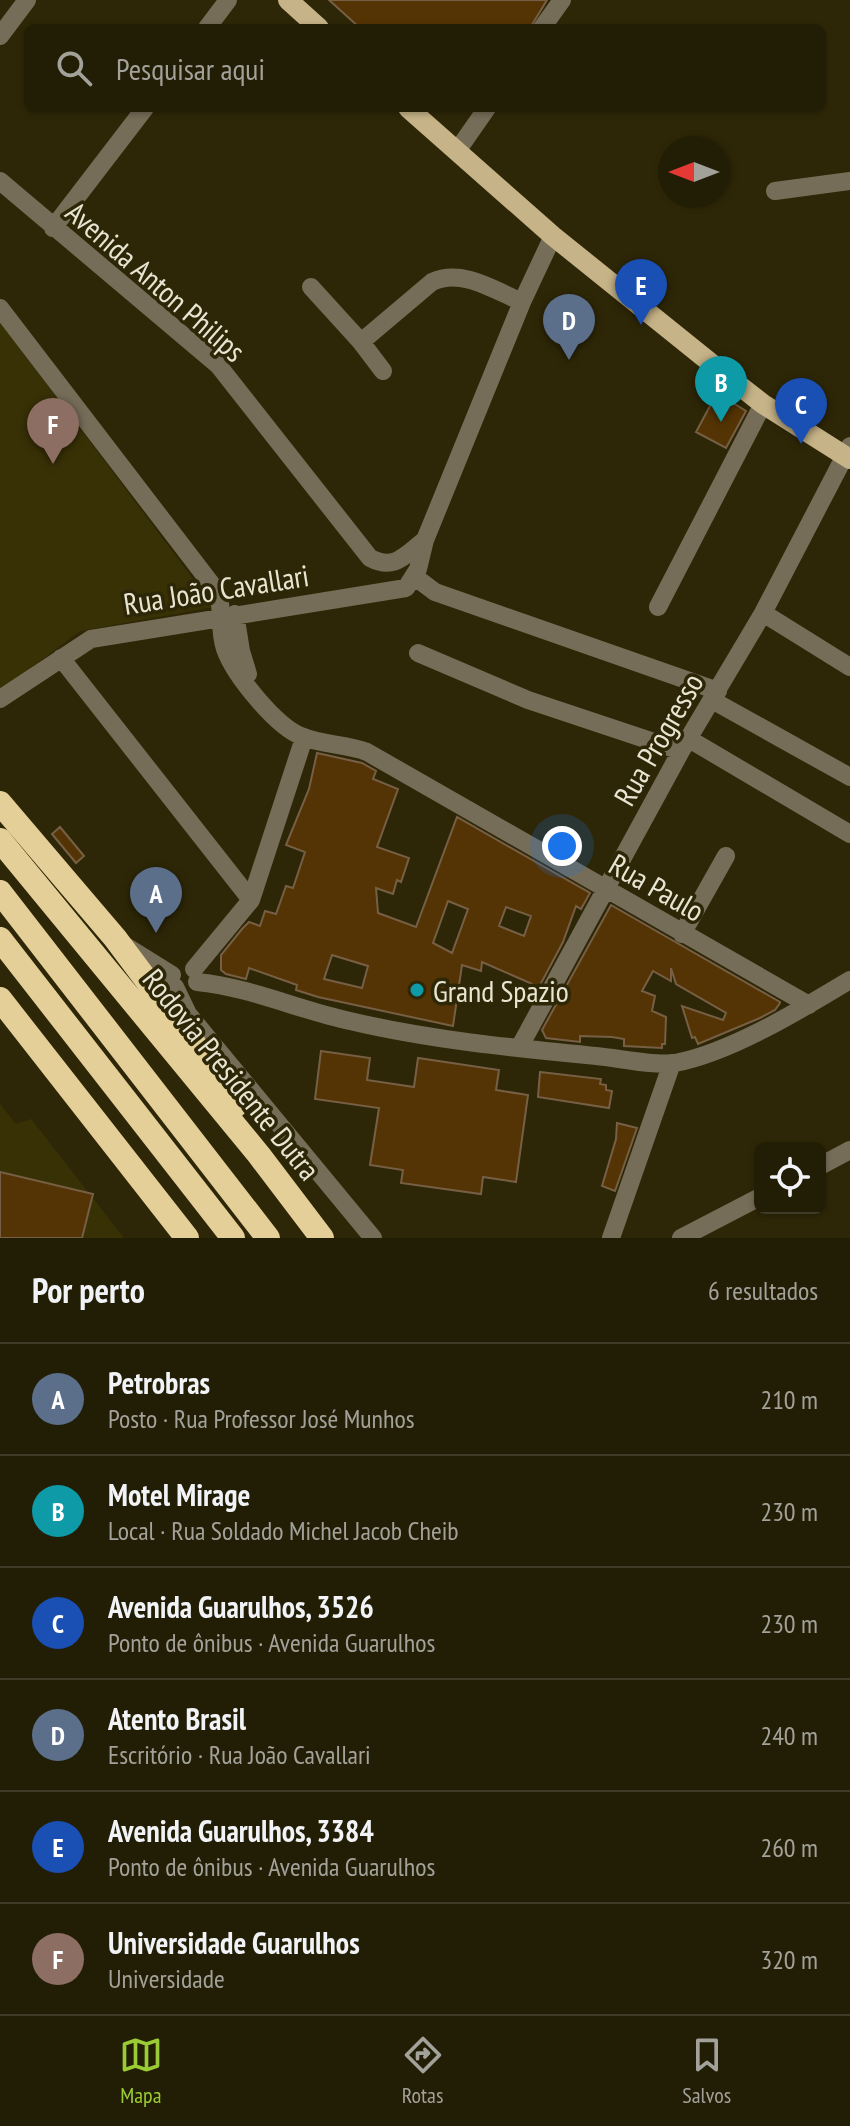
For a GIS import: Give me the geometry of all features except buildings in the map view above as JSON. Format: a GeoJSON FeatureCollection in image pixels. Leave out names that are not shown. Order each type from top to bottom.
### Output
{"type":"FeatureCollection","features":[{"type":"Feature","properties":{"kind":"highway"},"geometry":{"type":"LineString","coordinates":[[0,803],[115,938],[207,1061],[237,1108],[259,1155]]}},
{"type":"Feature","properties":{"kind":"highway","name":"Rodovia Presidente Dutra"},"geometry":{"type":"LineString","coordinates":[[0,840],[259,1155],[322,1238]]}},
{"type":"Feature","properties":{"kind":"highway"},"geometry":{"type":"LineString","coordinates":[[0,892],[268,1238]]}},
{"type":"Feature","properties":{"kind":"highway"},"geometry":{"type":"LineString","coordinates":[[0,939],[233,1238]]}},
{"type":"Feature","properties":{"kind":"highway"},"geometry":{"type":"LineString","coordinates":[[3,1006],[187,1238]]}},
{"type":"Feature","properties":{"kind":"main road"},"geometry":{"type":"LineString","coordinates":[[288,0],[315,24]]}},
{"type":"Feature","properties":{"kind":"main road"},"geometry":{"type":"LineString","coordinates":[[413,112],[553,236],[763,404],[848,454]]}},
{"type":"Feature","properties":{"kind":"street"},"geometry":{"type":"LineString","coordinates":[[0,36],[27,0]]}},
{"type":"Feature","properties":{"kind":"street"},"geometry":{"type":"LineString","coordinates":[[210,24],[228,0]]}},
{"type":"Feature","properties":{"kind":"street"},"geometry":{"type":"LineString","coordinates":[[545,24],[562,0]]}},
{"type":"Feature","properties":{"kind":"street"},"geometry":{"type":"LineString","coordinates":[[53,228],[142,112]]}},
{"type":"Feature","properties":{"kind":"street"},"geometry":{"type":"LineString","coordinates":[[457,151],[484,112]]}},
{"type":"Feature","properties":{"kind":"street"},"geometry":{"type":"LineString","coordinates":[[775,191],[850,181]]}},
{"type":"Feature","properties":{"kind":"street","name":"Avenida Anton Philips"},"geometry":{"type":"LineString","coordinates":[[2,187],[218,365],[370,558]]}},
{"type":"Feature","properties":{"kind":"street"},"geometry":{"type":"LineString","coordinates":[[395,562],[394,576],[400,591],[415,577],[425,540],[522,302],[553,236]]}},
{"type":"Feature","properties":{"kind":"street"},"geometry":{"type":"LineString","coordinates":[[361,342],[442,277],[462,277],[522,302]]}},
{"type":"Feature","properties":{"kind":"street"},"geometry":{"type":"LineString","coordinates":[[311,287],[383,371]]}},
{"type":"Feature","properties":{"kind":"street"},"geometry":{"type":"LineString","coordinates":[[0,308],[219,594],[255,693],[274,718],[286,729],[304,738],[251,900],[187,976],[188,1014],[373,1238]]}},
{"type":"Feature","properties":{"kind":"street"},"geometry":{"type":"LineString","coordinates":[[658,607],[763,404]]}},
{"type":"Feature","properties":{"kind":"street","name":"Rua Progresso"},"geometry":{"type":"LineString","coordinates":[[519,1048],[685,745],[763,613],[848,454]]}},
{"type":"Feature","properties":{"kind":"street"},"geometry":{"type":"LineString","coordinates":[[370,558],[384,564],[395,562],[425,540]]}},
{"type":"Feature","properties":{"kind":"street"},"geometry":{"type":"LineString","coordinates":[[359,594],[373,580],[370,558]]}},
{"type":"Feature","properties":{"kind":"street"},"geometry":{"type":"LineString","coordinates":[[415,577],[435,592],[715,696],[850,777]]}},
{"type":"Feature","properties":{"kind":"street","name":"Rua João Cavallari"},"geometry":{"type":"LineString","coordinates":[[0,699],[91,639],[359,594],[400,591]]}},
{"type":"Feature","properties":{"kind":"street"},"geometry":{"type":"LineString","coordinates":[[763,613],[850,667]]}},
{"type":"Feature","properties":{"kind":"street"},"geometry":{"type":"LineString","coordinates":[[418,653],[528,700],[685,745],[850,834]]}},
{"type":"Feature","properties":{"kind":"street"},"geometry":{"type":"LineString","coordinates":[[61,658],[251,900]]}},
{"type":"Feature","properties":{"kind":"street","name":"Rua Paulo"},"geometry":{"type":"LineString","coordinates":[[304,738],[367,752],[809,1005]]}},
{"type":"Feature","properties":{"kind":"street"},"geometry":{"type":"LineString","coordinates":[[682,934],[726,856]]}},
{"type":"Feature","properties":{"kind":"street"},"geometry":{"type":"LineString","coordinates":[[115,938],[137,955],[187,976],[349,1021],[408,1033],[519,1048],[672,1063],[735,1041],[809,1005],[850,980]]}},
{"type":"Feature","properties":{"kind":"street"},"geometry":{"type":"LineString","coordinates":[[611,1238],[672,1063]]}},
{"type":"Feature","properties":{"kind":"street"},"geometry":{"type":"LineString","coordinates":[[826,1163],[850,1150]]}},
{"type":"Feature","properties":{"kind":"street"},"geometry":{"type":"LineString","coordinates":[[681,1238],[754,1200]]}},
{"type":"Feature","properties":{"kind":"shaded area"},"geometry":{"type":"Polygon","coordinates":[[[0,322],[214,607],[80,631],[0,691],[0,322]]]}},
{"type":"Feature","properties":{"kind":"shaded area"},"geometry":{"type":"Polygon","coordinates":[[[0,1104],[16,1124],[31,1119],[124,1238],[0,1238],[0,1104]]]}},
{"type":"Feature","properties":{"kind":"place","name":"Avenida Guarulhos, 3384"},"geometry":{"type":"Point","coordinates":[641,325]}},
{"type":"Feature","properties":{"kind":"place","name":"Atento Brasil"},"geometry":{"type":"Point","coordinates":[569,360]}},
{"type":"Feature","properties":{"kind":"place","name":"Motel Mirage"},"geometry":{"type":"Point","coordinates":[721,422]}},
{"type":"Feature","properties":{"kind":"place","name":"Avenida Guarulhos, 3526"},"geometry":{"type":"Point","coordinates":[801,444]}},
{"type":"Feature","properties":{"kind":"place","name":"Universidade Guarulhos"},"geometry":{"type":"Point","coordinates":[53,464]}},
{"type":"Feature","properties":{"kind":"place","name":"Petrobras"},"geometry":{"type":"Point","coordinates":[156,933]}},
{"type":"Feature","properties":{"kind":"place","name":"Grand Spazio"},"geometry":{"type":"Point","coordinates":[417,990]}}]}
